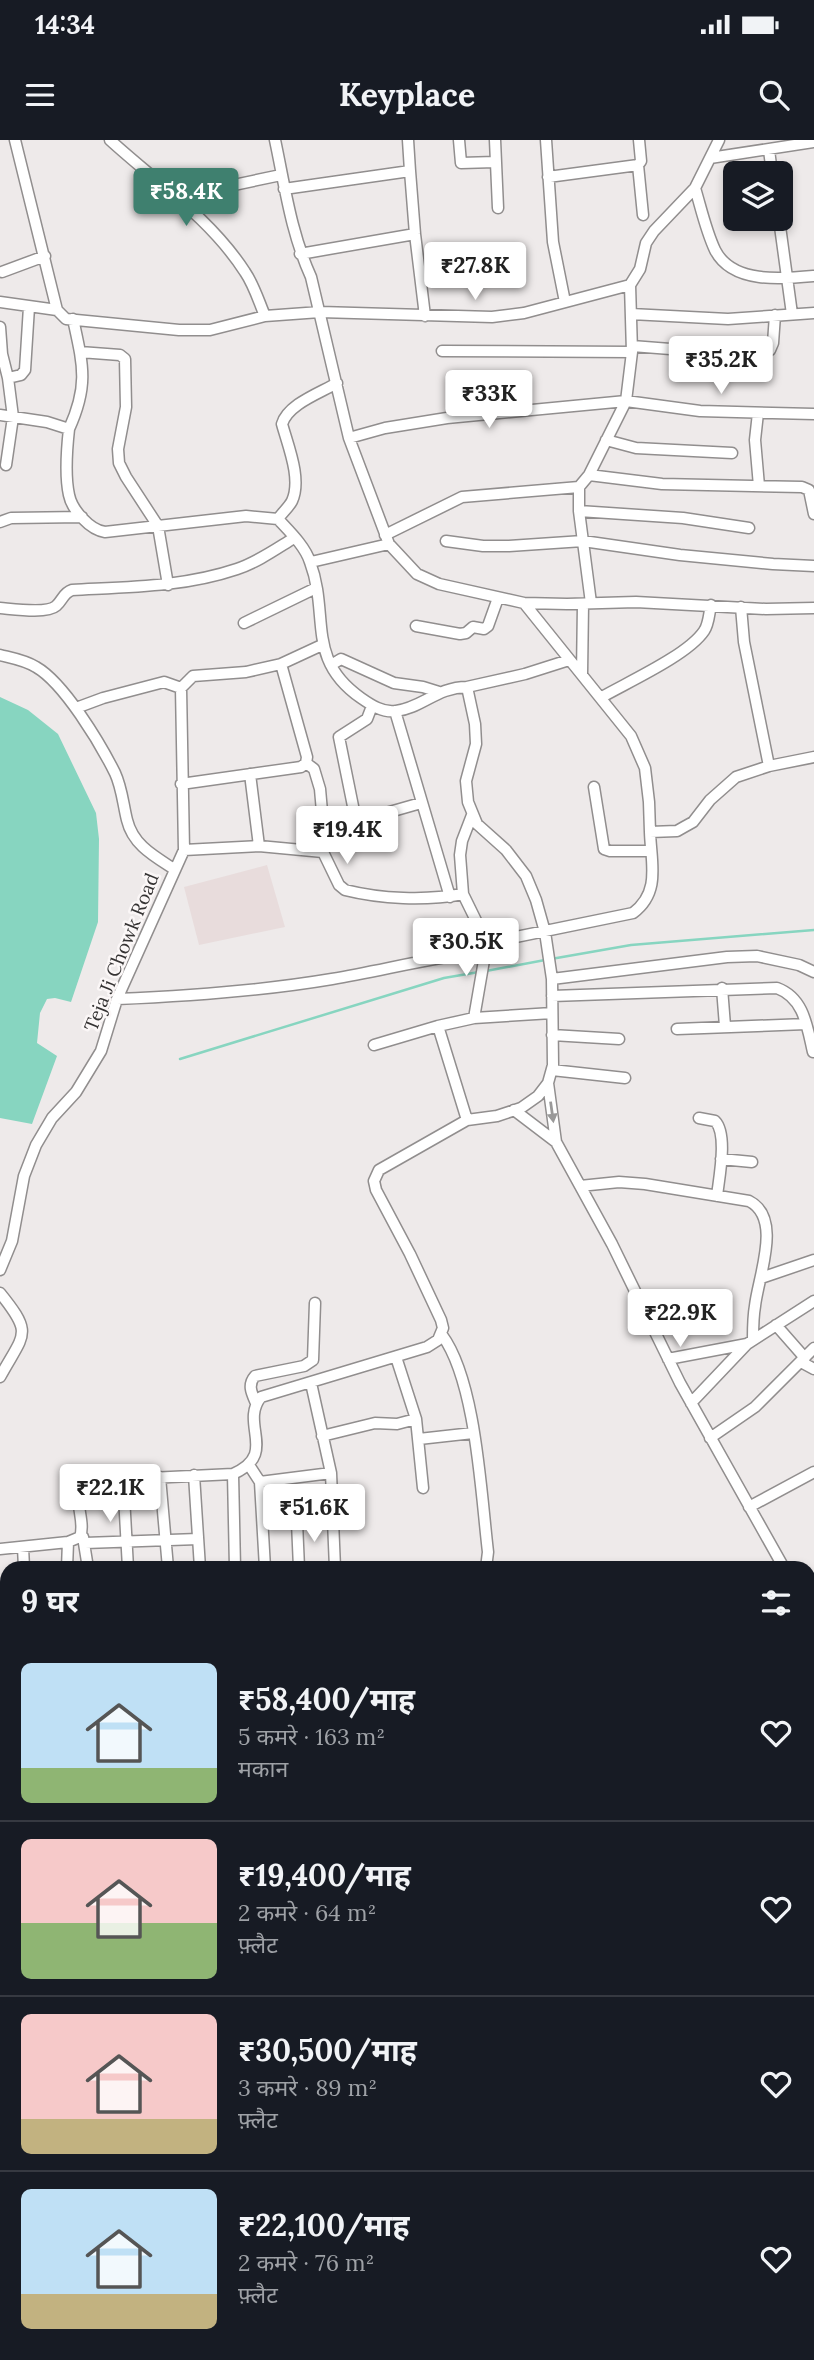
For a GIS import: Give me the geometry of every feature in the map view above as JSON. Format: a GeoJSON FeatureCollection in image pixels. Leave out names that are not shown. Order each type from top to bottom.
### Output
{"type":"FeatureCollection","features":[{"type":"Feature","properties":{"kind":"street"},"geometry":{"type":"LineString","coordinates":[[15,140],[46,256],[57,310],[66,319],[210,330],[265,316],[320,312],[492,317],[524,313],[630,285]]}},
{"type":"Feature","properties":{"kind":"street"},"geometry":{"type":"LineString","coordinates":[[110,140],[177,197],[227,247],[246,274],[265,316]]}},
{"type":"Feature","properties":{"kind":"street"},"geometry":{"type":"LineString","coordinates":[[275,140],[300,254],[311,277],[349,438],[387,540],[417,574],[439,584],[524,603],[636,602],[814,608]]}},
{"type":"Feature","properties":{"kind":"street"},"geometry":{"type":"LineString","coordinates":[[408,140],[425,316]]}},
{"type":"Feature","properties":{"kind":"street"},"geometry":{"type":"LineString","coordinates":[[459,140],[461,163],[495,162]]}},
{"type":"Feature","properties":{"kind":"street"},"geometry":{"type":"LineString","coordinates":[[495,140],[498,208]]}},
{"type":"Feature","properties":{"kind":"street"},"geometry":{"type":"LineString","coordinates":[[546,140],[553,242],[565,302]]}},
{"type":"Feature","properties":{"kind":"street"},"geometry":{"type":"LineString","coordinates":[[639,140],[641,161],[638,165],[643,215]]}},
{"type":"Feature","properties":{"kind":"street"},"geometry":{"type":"LineString","coordinates":[[582,674],[587,604],[579,487],[589,475],[626,401],[632,349],[630,285],[640,269],[646,243],[695,188],[719,140]]}},
{"type":"Feature","properties":{"kind":"street"},"geometry":{"type":"LineString","coordinates":[[710,158],[814,142]]}},
{"type":"Feature","properties":{"kind":"street"},"geometry":{"type":"LineString","coordinates":[[769,150],[770,161]]}},
{"type":"Feature","properties":{"kind":"street"},"geometry":{"type":"LineString","coordinates":[[548,177],[638,165]]}},
{"type":"Feature","properties":{"kind":"street"},"geometry":{"type":"LineString","coordinates":[[284,189],[410,171]]}},
{"type":"Feature","properties":{"kind":"street"},"geometry":{"type":"LineString","coordinates":[[177,197],[281,175]]}},
{"type":"Feature","properties":{"kind":"street"},"geometry":{"type":"LineString","coordinates":[[695,188],[715,251],[730,270],[787,278],[814,276]]}},
{"type":"Feature","properties":{"kind":"street"},"geometry":{"type":"LineString","coordinates":[[781,231],[792,314]]}},
{"type":"Feature","properties":{"kind":"street"},"geometry":{"type":"LineString","coordinates":[[300,254],[415,234]]}},
{"type":"Feature","properties":{"kind":"street"},"geometry":{"type":"LineString","coordinates":[[1,272],[46,256]]}},
{"type":"Feature","properties":{"kind":"street"},"geometry":{"type":"LineString","coordinates":[[0,302],[57,310]]}},
{"type":"Feature","properties":{"kind":"street"},"geometry":{"type":"LineString","coordinates":[[8,378],[21,375],[25,370],[29,307]]}},
{"type":"Feature","properties":{"kind":"street"},"geometry":{"type":"LineString","coordinates":[[631,314],[728,319],[814,313]]}},
{"type":"Feature","properties":{"kind":"street"},"geometry":{"type":"LineString","coordinates":[[442,351],[770,350],[775,315]]}},
{"type":"Feature","properties":{"kind":"street"},"geometry":{"type":"LineString","coordinates":[[73,319],[84,370],[79,406],[69,429],[69,495],[82,517],[96,531],[246,516],[278,519],[311,562],[323,645],[335,675],[348,689],[372,706],[396,711],[415,705],[439,692],[525,674],[569,660]]}},
{"type":"Feature","properties":{"kind":"street"},"geometry":{"type":"LineString","coordinates":[[0,327],[1,354],[8,378],[13,417],[6,465]]}},
{"type":"Feature","properties":{"kind":"street"},"geometry":{"type":"LineString","coordinates":[[80,352],[120,355],[125,359],[126,407],[118,449],[120,463],[158,526],[168,585]]}},
{"type":"Feature","properties":{"kind":"street"},"geometry":{"type":"LineString","coordinates":[[278,519],[292,501],[295,488],[282,424],[285,416],[337,383]]}},
{"type":"Feature","properties":{"kind":"street"},"geometry":{"type":"LineString","coordinates":[[349,438],[385,428],[447,418],[626,401],[700,411],[814,414]]}},
{"type":"Feature","properties":{"kind":"street"},"geometry":{"type":"LineString","coordinates":[[758,413],[755,440],[759,486]]}},
{"type":"Feature","properties":{"kind":"street"},"geometry":{"type":"LineString","coordinates":[[0,415],[69,429]]}},
{"type":"Feature","properties":{"kind":"street"},"geometry":{"type":"LineString","coordinates":[[606,440],[636,448],[732,453]]}},
{"type":"Feature","properties":{"kind":"street"},"geometry":{"type":"LineString","coordinates":[[589,475],[619,481],[662,484],[802,487],[809,490]]}},
{"type":"Feature","properties":{"kind":"street"},"geometry":{"type":"LineString","coordinates":[[814,478],[809,490],[814,514]]}},
{"type":"Feature","properties":{"kind":"street"},"geometry":{"type":"LineString","coordinates":[[311,562],[387,540],[463,497],[579,487]]}},
{"type":"Feature","properties":{"kind":"street"},"geometry":{"type":"LineString","coordinates":[[579,511],[683,518],[749,528]]}},
{"type":"Feature","properties":{"kind":"street"},"geometry":{"type":"LineString","coordinates":[[0,522],[11,518],[82,517]]}},
{"type":"Feature","properties":{"kind":"street"},"geometry":{"type":"LineString","coordinates":[[0,610],[52,609],[65,593],[72,590],[168,585],[237,569],[295,538]]}},
{"type":"Feature","properties":{"kind":"street"},"geometry":{"type":"LineString","coordinates":[[446,541],[496,546],[583,541],[680,555],[773,565],[814,566]]}},
{"type":"Feature","properties":{"kind":"street"},"geometry":{"type":"LineString","coordinates":[[244,623],[316,588]]}},
{"type":"Feature","properties":{"kind":"street"},"geometry":{"type":"LineString","coordinates":[[416,626],[460,634],[473,627],[484,629],[488,626],[498,598]]}},
{"type":"Feature","properties":{"kind":"street"},"geometry":{"type":"LineString","coordinates":[[117,999],[199,995],[331,979],[633,914],[649,899],[652,885],[649,802],[642,760],[631,736],[602,697],[524,603]]}},
{"type":"Feature","properties":{"kind":"street"},"geometry":{"type":"LineString","coordinates":[[602,697],[672,657],[698,638],[706,629],[711,605]]}},
{"type":"Feature","properties":{"kind":"street"},"geometry":{"type":"LineString","coordinates":[[741,607],[744,642],[769,766]]}},
{"type":"Feature","properties":{"kind":"street"},"geometry":{"type":"LineString","coordinates":[[174,869],[184,850],[181,688],[193,676],[246,672],[281,664],[323,645]]}},
{"type":"Feature","properties":{"kind":"street","name":"Teja Ji Chowk Road"},"geometry":{"type":"LineString","coordinates":[[0,655],[35,666],[76,708],[115,774],[123,797],[127,823],[138,842],[147,852],[174,869],[117,999],[101,1051],[76,1092],[52,1118],[36,1145],[24,1176],[12,1241],[0,1270]]}},
{"type":"Feature","properties":{"kind":"street"},"geometry":{"type":"LineString","coordinates":[[331,665],[341,659],[394,683],[439,692]]}},
{"type":"Feature","properties":{"kind":"street"},"geometry":{"type":"LineString","coordinates":[[181,784],[302,767],[306,763],[307,757],[281,664]]}},
{"type":"Feature","properties":{"kind":"street"},"geometry":{"type":"LineString","coordinates":[[76,708],[164,682],[181,688]]}},
{"type":"Feature","properties":{"kind":"street"},"geometry":{"type":"LineString","coordinates":[[87,1561],[78,1496],[83,1484],[97,1479],[233,1474],[249,1465],[256,1451],[254,1410],[261,1397],[427,1347],[442,1335],[441,1320],[376,1190],[374,1181],[379,1170],[467,1120],[497,1116],[538,1096],[548,1083],[552,1070],[551,976],[545,932],[526,876],[506,850],[477,824],[472,815],[466,781],[476,744],[475,724],[467,687]]}},
{"type":"Feature","properties":{"kind":"street"},"geometry":{"type":"LineString","coordinates":[[356,821],[339,737],[367,719],[372,706]]}},
{"type":"Feature","properties":{"kind":"street"},"geometry":{"type":"LineString","coordinates":[[396,711],[450,897]]}},
{"type":"Feature","properties":{"kind":"street"},"geometry":{"type":"LineString","coordinates":[[650,832],[677,831],[693,822],[710,800],[736,777],[769,766],[814,757]]}},
{"type":"Feature","properties":{"kind":"street"},"geometry":{"type":"LineString","coordinates":[[306,763],[314,769],[320,789],[323,823],[331,831]]}},
{"type":"Feature","properties":{"kind":"street"},"geometry":{"type":"LineString","coordinates":[[250,774],[259,846]]}},
{"type":"Feature","properties":{"kind":"street"},"geometry":{"type":"LineString","coordinates":[[594,787],[604,849],[650,851]]}},
{"type":"Feature","properties":{"kind":"street"},"geometry":{"type":"LineString","coordinates":[[421,803],[337,827],[325,838],[323,852],[339,885],[345,890],[397,897],[450,897],[463,894]]}},
{"type":"Feature","properties":{"kind":"street"},"geometry":{"type":"LineString","coordinates":[[472,815],[462,841],[460,855],[463,894],[486,946],[474,1018]]}},
{"type":"Feature","properties":{"kind":"street"},"geometry":{"type":"LineString","coordinates":[[184,850],[259,846],[323,852]]}},
{"type":"Feature","properties":{"kind":"street"},"geometry":{"type":"LineString","coordinates":[[551,976],[757,956],[799,965],[814,972]]}},
{"type":"Feature","properties":{"kind":"street"},"geometry":{"type":"LineString","coordinates":[[722,988],[725,1026]]}},
{"type":"Feature","properties":{"kind":"street"},"geometry":{"type":"LineString","coordinates":[[552,996],[777,988],[788,992],[801,1008],[813,1052]]}},
{"type":"Feature","properties":{"kind":"street"},"geometry":{"type":"LineString","coordinates":[[374,1045],[474,1018],[552,1013]]}},
{"type":"Feature","properties":{"kind":"street"},"geometry":{"type":"LineString","coordinates":[[677,1029],[806,1024]]}},
{"type":"Feature","properties":{"kind":"street"},"geometry":{"type":"LineString","coordinates":[[438,1026],[467,1120]]}},
{"type":"Feature","properties":{"kind":"street"},"geometry":{"type":"LineString","coordinates":[[552,1035],[620,1039]]}},
{"type":"Feature","properties":{"kind":"street"},"geometry":{"type":"LineString","coordinates":[[552,1070],[625,1078]]}},
{"type":"Feature","properties":{"kind":"street"},"geometry":{"type":"LineString","coordinates":[[548,1083],[556,1142],[612,1244],[691,1403],[780,1561]]}},
{"type":"Feature","properties":{"kind":"street"},"geometry":{"type":"LineString","coordinates":[[514,1110],[556,1142]]}},
{"type":"Feature","properties":{"kind":"street"},"geometry":{"type":"LineString","coordinates":[[699,1118],[715,1121],[721,1130],[717,1196]]}},
{"type":"Feature","properties":{"kind":"street"},"geometry":{"type":"LineString","coordinates":[[721,1158],[752,1162]]}},
{"type":"Feature","properties":{"kind":"street"},"geometry":{"type":"LineString","coordinates":[[580,1186],[620,1182],[749,1201],[761,1211],[765,1223],[766,1246],[750,1342]]}},
{"type":"Feature","properties":{"kind":"street"},"geometry":{"type":"LineString","coordinates":[[761,1278],[814,1260]]}},
{"type":"Feature","properties":{"kind":"street"},"geometry":{"type":"LineString","coordinates":[[0,1293],[18,1314],[23,1326],[22,1337],[0,1377]]}},
{"type":"Feature","properties":{"kind":"street"},"geometry":{"type":"LineString","coordinates":[[691,1403],[750,1342],[814,1301]]}},
{"type":"Feature","properties":{"kind":"street"},"geometry":{"type":"LineString","coordinates":[[256,1403],[250,1388],[255,1376],[304,1366],[313,1360],[315,1303]]}},
{"type":"Feature","properties":{"kind":"street"},"geometry":{"type":"LineString","coordinates":[[776,1325],[803,1360],[814,1368]]}},
{"type":"Feature","properties":{"kind":"street"},"geometry":{"type":"LineString","coordinates":[[442,1335],[456,1360],[471,1415],[487,1561]]}},
{"type":"Feature","properties":{"kind":"street"},"geometry":{"type":"LineString","coordinates":[[668,1359],[750,1342]]}},
{"type":"Feature","properties":{"kind":"street"},"geometry":{"type":"LineString","coordinates":[[710,1438],[755,1407],[814,1348]]}},
{"type":"Feature","properties":{"kind":"street"},"geometry":{"type":"LineString","coordinates":[[396,1357],[416,1419],[423,1488]]}},
{"type":"Feature","properties":{"kind":"street"},"geometry":{"type":"LineString","coordinates":[[311,1383],[331,1473],[335,1561]]}},
{"type":"Feature","properties":{"kind":"street"},"geometry":{"type":"LineString","coordinates":[[322,1436],[375,1423],[397,1424],[416,1419]]}},
{"type":"Feature","properties":{"kind":"street"},"geometry":{"type":"LineString","coordinates":[[419,1439],[473,1433]]}},
{"type":"Feature","properties":{"kind":"street"},"geometry":{"type":"LineString","coordinates":[[249,1465],[260,1482],[265,1561]]}},
{"type":"Feature","properties":{"kind":"street"},"geometry":{"type":"LineString","coordinates":[[749,1507],[814,1472]]}},
{"type":"Feature","properties":{"kind":"street"},"geometry":{"type":"LineString","coordinates":[[260,1482],[331,1473]]}},
{"type":"Feature","properties":{"kind":"street"},"geometry":{"type":"LineString","coordinates":[[233,1474],[235,1561]]}},
{"type":"Feature","properties":{"kind":"street"},"geometry":{"type":"LineString","coordinates":[[194,1475],[200,1561]]}},
{"type":"Feature","properties":{"kind":"street"},"geometry":{"type":"LineString","coordinates":[[160,1476],[168,1561]]}},
{"type":"Feature","properties":{"kind":"street"},"geometry":{"type":"LineString","coordinates":[[122,1478],[127,1561]]}},
{"type":"Feature","properties":{"kind":"street"},"geometry":{"type":"LineString","coordinates":[[263,1522],[334,1521]]}},
{"type":"Feature","properties":{"kind":"street"},"geometry":{"type":"LineString","coordinates":[[297,1522],[299,1561]]}},
{"type":"Feature","properties":{"kind":"street"},"geometry":{"type":"LineString","coordinates":[[0,1549],[83,1538],[126,1541],[198,1539]]}},
{"type":"Feature","properties":{"kind":"street"},"geometry":{"type":"LineString","coordinates":[[67,1561],[68,1542]]}},
{"type":"Feature","properties":{"kind":"street"},"geometry":{"type":"LineString","coordinates":[[23,1547],[24,1561]]}},
{"type":"Feature","properties":{"kind":"shaded area"},"geometry":{"type":"Polygon","coordinates":[[[0,697],[28,710],[58,734],[96,813],[99,839],[98,922],[71,1002],[47,999],[40,1013],[37,1043],[57,1056],[32,1124],[0,1118],[0,697]]]}},
{"type":"Feature","properties":{"kind":"shaded area"},"geometry":{"type":"Polygon","coordinates":[[[267,865],[285,927],[199,945],[184,887],[267,865]]]}},
{"type":"Feature","properties":{"kind":"waterway"},"geometry":{"type":"LineString","coordinates":[[551,959],[631,945],[814,930]]}},
{"type":"Feature","properties":{"kind":"waterway"},"geometry":{"type":"LineString","coordinates":[[486,971],[545,960]]}},
{"type":"Feature","properties":{"kind":"waterway"},"geometry":{"type":"LineString","coordinates":[[180,1059],[444,978],[479,972]]}}]}
